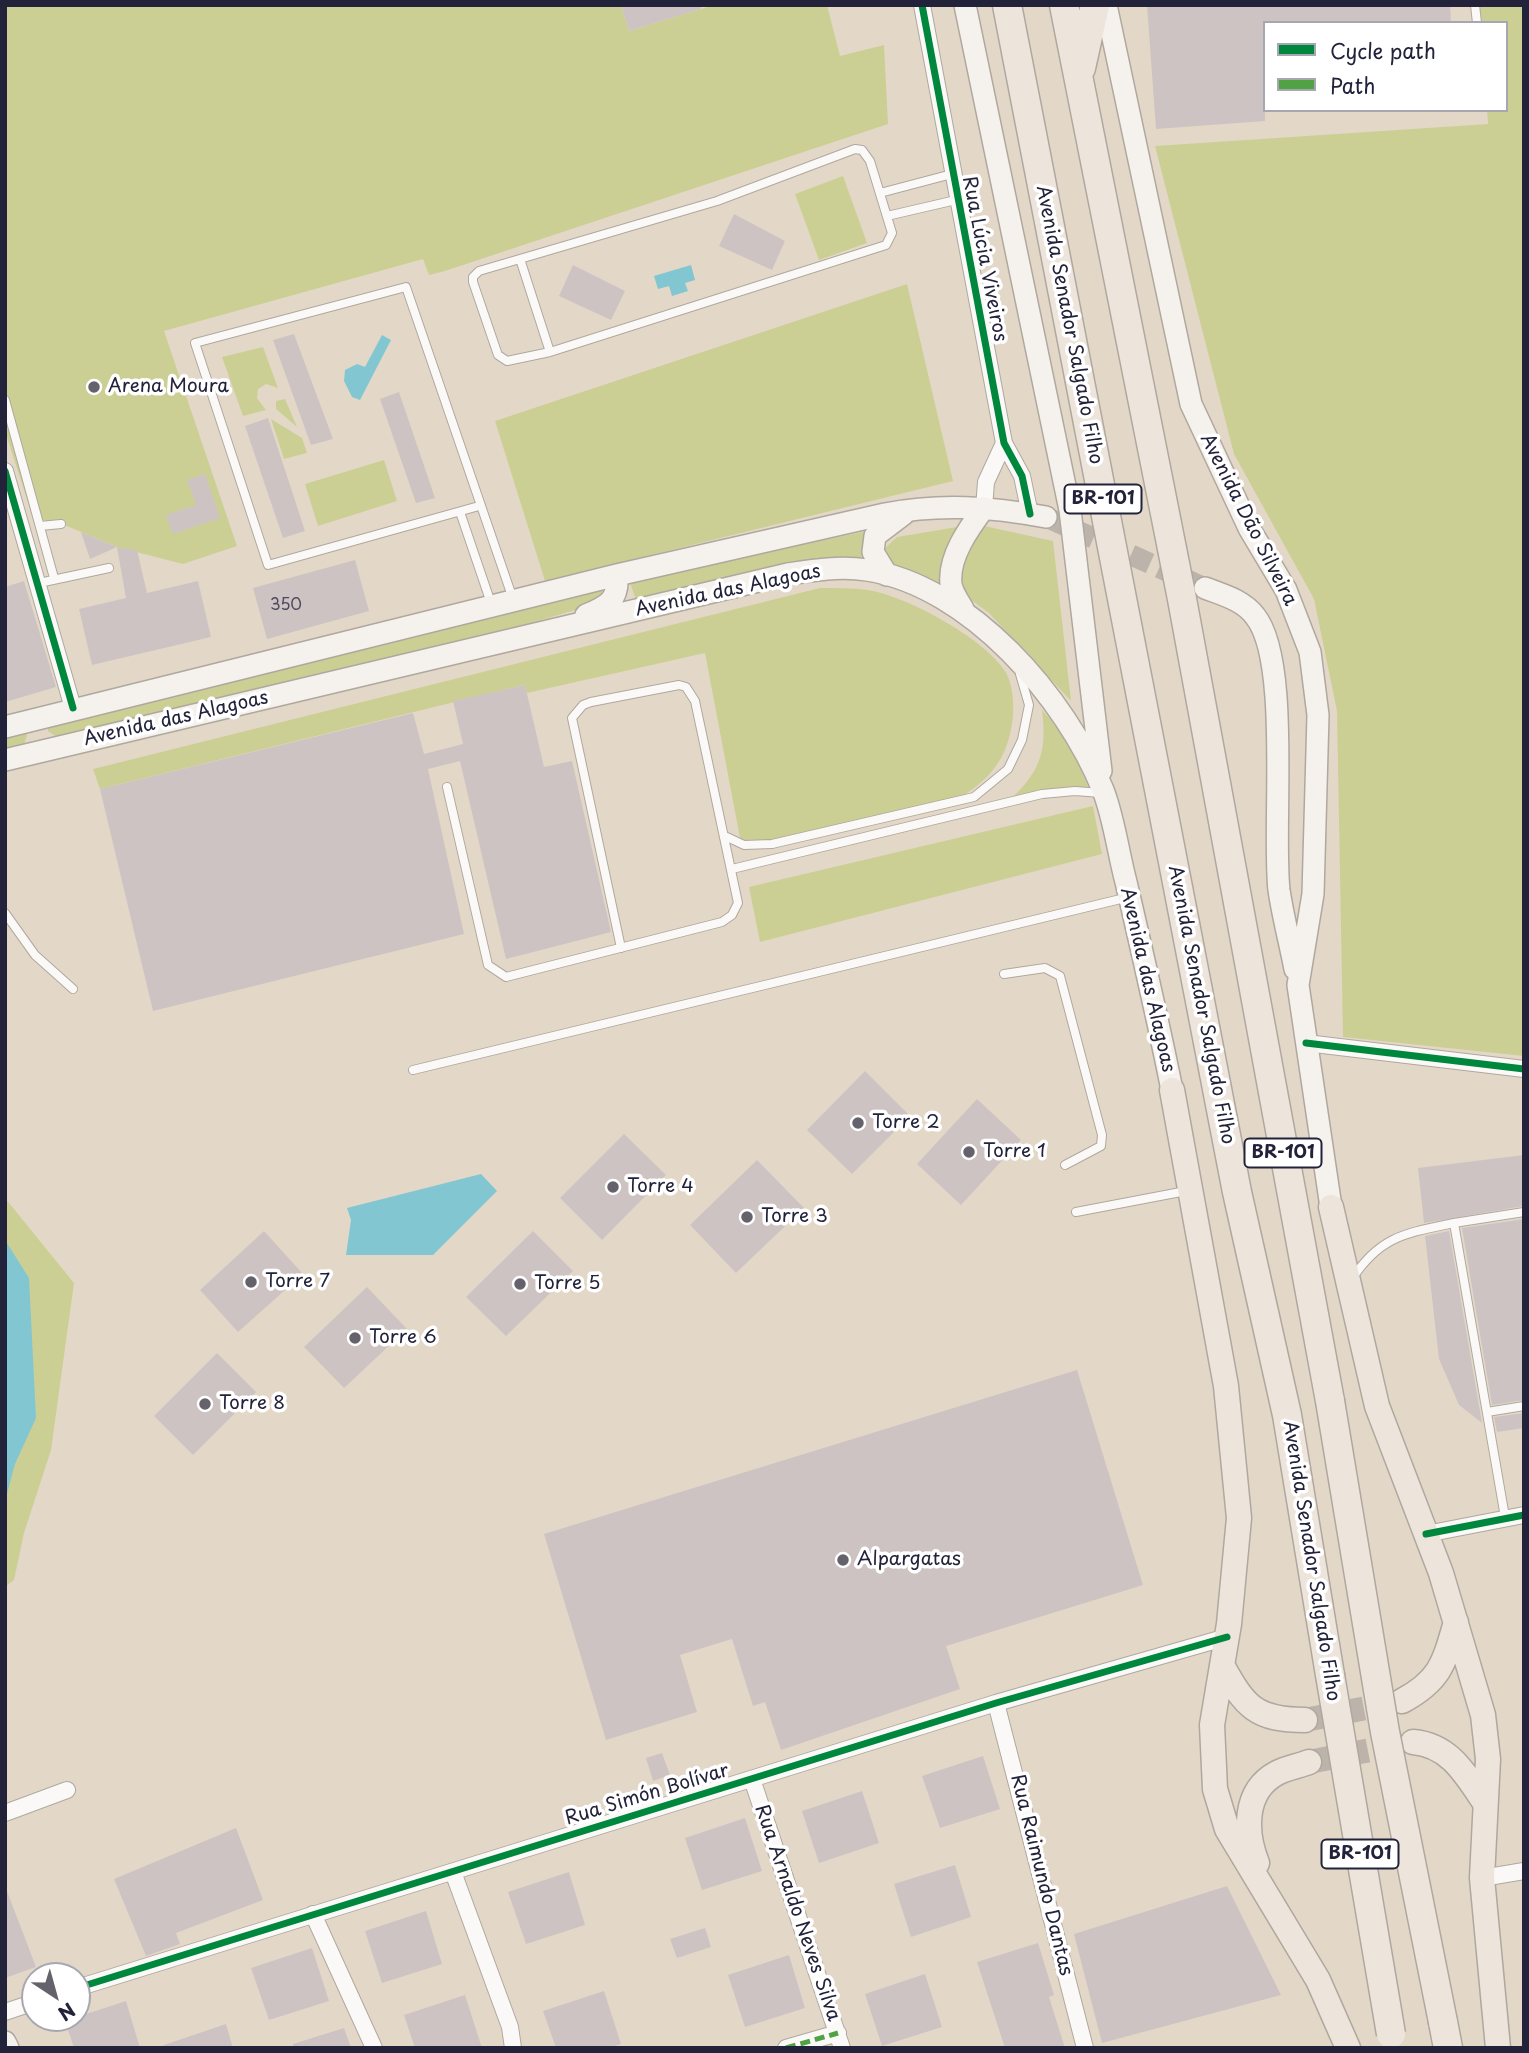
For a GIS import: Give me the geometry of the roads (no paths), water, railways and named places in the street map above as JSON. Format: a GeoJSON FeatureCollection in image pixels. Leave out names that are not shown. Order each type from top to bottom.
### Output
{"type":"FeatureCollection","features":[{"type":"Feature","properties":{"kind":"highway","name":"Avenida Senador Salgado Filho"},"geometry":{"type":"LineString","coordinates":[[1007,5],[1237,1192],[1287,1415],[1393,2041]]}},
{"type":"Feature","properties":{"kind":"highway","name":"BR-101"},"geometry":{"type":"LineString","coordinates":[[1064,5],[1182,599],[1330,1401],[1385,1732],[1446,2035]]}},
{"type":"Feature","properties":{"kind":"highway"},"geometry":{"type":"LineString","coordinates":[[1079,81],[1095,5]]}},
{"type":"Feature","properties":{"kind":"main road","name":"Avenida Senador Salgado Filho"},"geometry":{"type":"LineString","coordinates":[[965,5],[1070,510],[1104,793]]}},
{"type":"Feature","properties":{"kind":"main road","name":"Avenida Dão Silveira"},"geometry":{"type":"LineString","coordinates":[[1106,5],[1191,404],[1243,517],[1286,590],[1310,652],[1318,715],[1313,880],[1298,985],[1331,1207]]}},
{"type":"Feature","properties":{"kind":"main road","name":"Avenida das Alagoas"},"geometry":{"type":"LineString","coordinates":[[5,727],[617,575],[915,508],[984,508],[1038,515]]}},
{"type":"Feature","properties":{"kind":"main road"},"geometry":{"type":"LineString","coordinates":[[887,575],[873,552],[875,536],[895,518],[915,508]]}},
{"type":"Feature","properties":{"kind":"main road"},"geometry":{"type":"LineString","coordinates":[[963,610],[951,585],[955,558],[967,530],[984,508]]}},
{"type":"Feature","properties":{"kind":"main road","name":"Avenida das Alagoas"},"geometry":{"type":"LineString","coordinates":[[5,760],[788,574],[848,568],[887,575],[963,610],[1048,695],[1069,724],[1104,793],[1172,1090]]}},
{"type":"Feature","properties":{"kind":"main road"},"geometry":{"type":"LineString","coordinates":[[532,636],[611,602],[618,590],[617,575]]}},
{"type":"Feature","properties":{"kind":"main road"},"geometry":{"type":"LineString","coordinates":[[1205,588],[1238,600],[1256,616],[1269,640],[1277,715],[1279,890],[1298,985]]}},
{"type":"Feature","properties":{"kind":"main road"},"geometry":{"type":"LineString","coordinates":[[32,719],[39,750]]}},
{"type":"Feature","properties":{"kind":"main road"},"geometry":{"type":"LineString","coordinates":[[1172,1090],[1233,1428],[1239,1518],[1227,1637],[1212,1725],[1215,1789],[1227,1829],[1318,1980],[1348,2048]]}},
{"type":"Feature","properties":{"kind":"main road"},"geometry":{"type":"LineString","coordinates":[[1331,1207],[1377,1406],[1457,1622],[1483,1715],[1488,1759],[1482,1878],[1498,2048]]}},
{"type":"Feature","properties":{"kind":"main road"},"geometry":{"type":"LineString","coordinates":[[1402,1701],[1422,1690],[1437,1676],[1445,1661],[1457,1622]]}},
{"type":"Feature","properties":{"kind":"main road"},"geometry":{"type":"LineString","coordinates":[[1222,1665],[1241,1699],[1257,1711],[1281,1720],[1305,1720]]}},
{"type":"Feature","properties":{"kind":"main road"},"geometry":{"type":"LineString","coordinates":[[1413,1742],[1430,1743],[1442,1750],[1464,1770],[1485,1803]]}},
{"type":"Feature","properties":{"kind":"main road"},"geometry":{"type":"LineString","coordinates":[[1275,1906],[1248,1842],[1249,1810],[1261,1788],[1275,1774],[1309,1762]]}},
{"type":"Feature","properties":{"kind":"main road"},"geometry":{"type":"LineString","coordinates":[[5,2042],[8,2048]]}},
{"type":"Feature","properties":{"kind":"street","name":"Rua Lúcia Viveiros"},"geometry":{"type":"LineString","coordinates":[[922,5],[956,200],[1004,443],[1022,476],[1038,515]]}},
{"type":"Feature","properties":{"kind":"street"},"geometry":{"type":"LineString","coordinates":[[984,508],[986,482],[1004,443]]}},
{"type":"Feature","properties":{"kind":"street"},"geometry":{"type":"LineString","coordinates":[[6,475],[47,580],[73,708]]}},
{"type":"Feature","properties":{"kind":"street"},"geometry":{"type":"LineString","coordinates":[[1306,1043],[1524,1069]]}},
{"type":"Feature","properties":{"kind":"street"},"geometry":{"type":"LineString","coordinates":[[1426,1534],[1505,1517],[1524,1516]]}},
{"type":"Feature","properties":{"kind":"street","name":"Rua Simón Bolívar"},"geometry":{"type":"LineString","coordinates":[[91,1984],[996,1703],[1227,1637]]}},
{"type":"Feature","properties":{"kind":"street","name":"Rua Raimundo Dantas"},"geometry":{"type":"LineString","coordinates":[[996,1703],[1085,2048]]}},
{"type":"Feature","properties":{"kind":"street","name":"Rua Arnaldo Neves Silva"},"geometry":{"type":"LineString","coordinates":[[752,1779],[840,2040]]}},
{"type":"Feature","properties":{"kind":"street"},"geometry":{"type":"LineString","coordinates":[[5,1814],[67,1790]]}},
{"type":"Feature","properties":{"kind":"street"},"geometry":{"type":"LineString","coordinates":[[1482,1878],[1524,1871]]}},
{"type":"Feature","properties":{"kind":"street"},"geometry":{"type":"LineString","coordinates":[[453,1872],[510,2027],[513,2048]]}},
{"type":"Feature","properties":{"kind":"street"},"geometry":{"type":"LineString","coordinates":[[313,1914],[374,2048]]}},
{"type":"Feature","properties":{"kind":"street"},"geometry":{"type":"LineString","coordinates":[[786,2048],[840,2040]]}},
{"type":"Feature","properties":{"kind":"lane"},"geometry":{"type":"LineString","coordinates":[[855,149],[866,154],[880,194],[892,233],[886,245],[518,360],[502,359],[473,282],[472,277],[487,267],[717,201],[855,149]]}},
{"type":"Feature","properties":{"kind":"lane"},"geometry":{"type":"LineString","coordinates":[[880,194],[952,174]]}},
{"type":"Feature","properties":{"kind":"lane"},"geometry":{"type":"LineString","coordinates":[[887,216],[956,200]]}},
{"type":"Feature","properties":{"kind":"lane"},"geometry":{"type":"LineString","coordinates":[[520,259],[550,352]]}},
{"type":"Feature","properties":{"kind":"lane"},"geometry":{"type":"LineString","coordinates":[[480,506],[268,565],[195,343],[406,287],[513,601]]}},
{"type":"Feature","properties":{"kind":"lane"},"geometry":{"type":"LineString","coordinates":[[5,400],[40,526],[47,580],[109,568]]}},
{"type":"Feature","properties":{"kind":"lane"},"geometry":{"type":"LineString","coordinates":[[460,512],[492,606]]}},
{"type":"Feature","properties":{"kind":"lane"},"geometry":{"type":"LineString","coordinates":[[40,526],[61,524]]}},
{"type":"Feature","properties":{"kind":"lane"},"geometry":{"type":"LineString","coordinates":[[727,837],[744,845],[772,844],[974,797],[1008,769],[1022,740],[1029,705],[1016,661]]}},
{"type":"Feature","properties":{"kind":"lane"},"geometry":{"type":"LineString","coordinates":[[447,787],[488,965],[492,971],[506,977],[621,948],[722,922],[732,915],[738,903],[727,837],[718,811],[695,701],[686,687],[679,685],[583,705],[572,718],[621,948]]}},
{"type":"Feature","properties":{"kind":"lane"},"geometry":{"type":"LineString","coordinates":[[732,869],[1042,794],[1075,791],[1104,793]]}},
{"type":"Feature","properties":{"kind":"lane"},"geometry":{"type":"LineString","coordinates":[[413,1070],[1129,897]]}},
{"type":"Feature","properties":{"kind":"lane"},"geometry":{"type":"LineString","coordinates":[[5,913],[36,956],[73,989]]}},
{"type":"Feature","properties":{"kind":"lane"},"geometry":{"type":"LineString","coordinates":[[1004,974],[1045,968],[1060,976],[1102,1135],[1101,1146],[1065,1165]]}},
{"type":"Feature","properties":{"kind":"lane"},"geometry":{"type":"LineString","coordinates":[[1076,1212],[1189,1190]]}},
{"type":"Feature","properties":{"kind":"lane"},"geometry":{"type":"LineString","coordinates":[[1349,1284],[1366,1258],[1391,1239],[1454,1223],[1524,1212]]}},
{"type":"Feature","properties":{"kind":"lane"},"geometry":{"type":"LineString","coordinates":[[1454,1223],[1505,1517]]}},
{"type":"Feature","properties":{"kind":"lane"},"geometry":{"type":"LineString","coordinates":[[1487,1412],[1524,1406]]}},
{"type":"Feature","properties":{"kind":"water"},"geometry":{"type":"Polygon","coordinates":[[[691,265],[695,280],[685,283],[688,291],[672,296],[669,286],[658,289],[654,276],[691,265]]]}},
{"type":"Feature","properties":{"kind":"water"},"geometry":{"type":"Polygon","coordinates":[[[382,335],[391,340],[360,400],[352,397],[344,381],[345,370],[357,364],[365,367],[382,335]]]}},
{"type":"Feature","properties":{"kind":"water"},"geometry":{"type":"Polygon","coordinates":[[[481,1174],[497,1191],[433,1255],[346,1255],[351,1220],[347,1208],[481,1174]]]}},
{"type":"Feature","properties":{"kind":"water"},"geometry":{"type":"Polygon","coordinates":[[[5,1240],[29,1278],[36,1418],[15,1464],[5,1501],[5,1240]]]}},
{"type":"Feature","properties":{"kind":"tunnel"},"geometry":{"type":"LineString","coordinates":[[1046,517],[1205,588]]}},
{"type":"Feature","properties":{"kind":"tunnel"},"geometry":{"type":"LineString","coordinates":[[1305,1720],[1397,1702]]}},
{"type":"Feature","properties":{"kind":"tunnel"},"geometry":{"type":"LineString","coordinates":[[1309,1762],[1406,1743]]}},
{"type":"Feature","properties":{"kind":"place","name":"Arena Moura"},"geometry":{"type":"Point","coordinates":[94,387]}},
{"type":"Feature","properties":{"kind":"place","name":"Torre 2"},"geometry":{"type":"Point","coordinates":[858,1123]}},
{"type":"Feature","properties":{"kind":"place","name":"Torre 1"},"geometry":{"type":"Point","coordinates":[969,1152]}},
{"type":"Feature","properties":{"kind":"place","name":"Torre 4"},"geometry":{"type":"Point","coordinates":[613,1187]}},
{"type":"Feature","properties":{"kind":"place","name":"Torre 3"},"geometry":{"type":"Point","coordinates":[747,1217]}},
{"type":"Feature","properties":{"kind":"place","name":"Torre 7"},"geometry":{"type":"Point","coordinates":[251,1282]}},
{"type":"Feature","properties":{"kind":"place","name":"Torre 5"},"geometry":{"type":"Point","coordinates":[520,1284]}},
{"type":"Feature","properties":{"kind":"place","name":"Torre 6"},"geometry":{"type":"Point","coordinates":[355,1338]}},
{"type":"Feature","properties":{"kind":"place","name":"Torre 8"},"geometry":{"type":"Point","coordinates":[205,1404]}},
{"type":"Feature","properties":{"kind":"place","name":"Alpargatas"},"geometry":{"type":"Point","coordinates":[843,1560]}}]}
